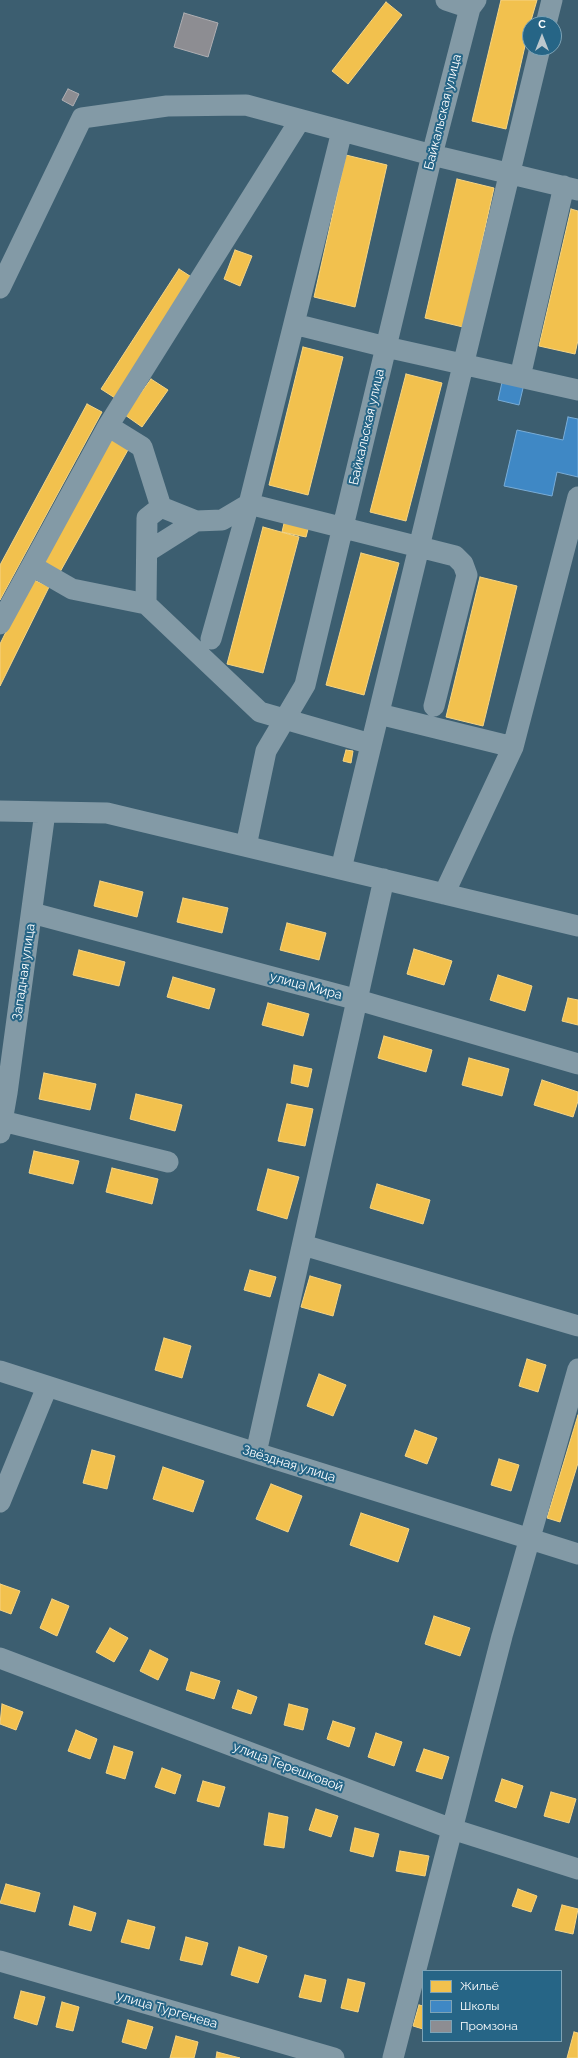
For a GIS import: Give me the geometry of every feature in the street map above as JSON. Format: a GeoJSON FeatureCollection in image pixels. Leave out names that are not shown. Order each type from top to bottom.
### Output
{"type":"FeatureCollection","features":[{"type":"Feature","properties":{"kind":"street"},"geometry":{"type":"LineString","coordinates":[[446,0],[472,3]]}},
{"type":"Feature","properties":{"kind":"street"},"geometry":{"type":"LineString","coordinates":[[548,16],[552,0]]}},
{"type":"Feature","properties":{"kind":"street","name":"Байкальская улица"},"geometry":{"type":"LineString","coordinates":[[246,846],[266,751],[305,685],[432,155],[472,3]]}},
{"type":"Feature","properties":{"kind":"street"},"geometry":{"type":"LineString","coordinates":[[341,868],[511,174],[538,56]]}},
{"type":"Feature","properties":{"kind":"street"},"geometry":{"type":"LineString","coordinates":[[0,288],[82,118],[167,106],[246,106],[432,155],[571,188],[520,377]]}},
{"type":"Feature","properties":{"kind":"street"},"geometry":{"type":"LineString","coordinates":[[0,624],[108,426],[300,120]]}},
{"type":"Feature","properties":{"kind":"street"},"geometry":{"type":"LineString","coordinates":[[211,640],[249,504],[342,131]]}},
{"type":"Feature","properties":{"kind":"street"},"geometry":{"type":"LineString","coordinates":[[294,324],[386,347],[578,390]]}},
{"type":"Feature","properties":{"kind":"street"},"geometry":{"type":"LineString","coordinates":[[108,426],[142,447],[161,507]]}},
{"type":"Feature","properties":{"kind":"street"},"geometry":{"type":"LineString","coordinates":[[444,894],[513,747],[578,497]]}},
{"type":"Feature","properties":{"kind":"street"},"geometry":{"type":"LineString","coordinates":[[161,507],[196,521],[222,520],[249,504],[343,529],[455,556],[463,564],[467,575],[434,706]]}},
{"type":"Feature","properties":{"kind":"street"},"geometry":{"type":"LineString","coordinates":[[146,604],[147,518],[161,507]]}},
{"type":"Feature","properties":{"kind":"street"},"geometry":{"type":"LineString","coordinates":[[147,552],[196,521]]}},
{"type":"Feature","properties":{"kind":"street"},"geometry":{"type":"LineString","coordinates":[[32,566],[72,589],[146,604],[260,712],[371,744]]}},
{"type":"Feature","properties":{"kind":"street"},"geometry":{"type":"LineString","coordinates":[[379,714],[513,747]]}},
{"type":"Feature","properties":{"kind":"street"},"geometry":{"type":"LineString","coordinates":[[1,808],[45,812],[107,813],[578,926]]}},
{"type":"Feature","properties":{"kind":"street","name":"Западная улица"},"geometry":{"type":"LineString","coordinates":[[1,1127],[45,812]]}},
{"type":"Feature","properties":{"kind":"street"},"geometry":{"type":"LineString","coordinates":[[256,1454],[384,879]]}},
{"type":"Feature","properties":{"kind":"street","name":"улица Мира"},"geometry":{"type":"LineString","coordinates":[[32,913],[358,1000],[578,1064]]}},
{"type":"Feature","properties":{"kind":"street"},"geometry":{"type":"LineString","coordinates":[[1,1127],[168,1162]]}},
{"type":"Feature","properties":{"kind":"street"},"geometry":{"type":"LineString","coordinates":[[303,1245],[578,1326]]}},
{"type":"Feature","properties":{"kind":"street"},"geometry":{"type":"LineString","coordinates":[[393,2058],[502,1636],[578,1369]]}},
{"type":"Feature","properties":{"kind":"street","name":"Звёздная улица"},"geometry":{"type":"LineString","coordinates":[[0,1371],[256,1454],[578,1554]]}},
{"type":"Feature","properties":{"kind":"street"},"geometry":{"type":"LineString","coordinates":[[0,1502],[47,1387]]}},
{"type":"Feature","properties":{"kind":"street","name":"улица Терешковой"},"geometry":{"type":"LineString","coordinates":[[0,1658],[452,1829],[578,1869]]}},
{"type":"Feature","properties":{"kind":"street","name":"улица Тургенева"},"geometry":{"type":"LineString","coordinates":[[0,1962],[334,2058]]}},
{"type":"Feature","properties":{"kind":"building: Жильё"},"geometry":{"type":"Polygon","coordinates":[[[501,0],[537,0],[532,16],[522,16],[523,56],[506,129],[472,121],[501,0]]]}},
{"type":"Feature","properties":{"kind":"building: Жильё"},"geometry":{"type":"Polygon","coordinates":[[[386,2],[402,15],[348,84],[332,71],[386,2]]]}},
{"type":"Feature","properties":{"kind":"building: Жильё"},"geometry":{"type":"Polygon","coordinates":[[[346,155],[387,165],[355,307],[314,297],[346,155]]]}},
{"type":"Feature","properties":{"kind":"building: Жильё"},"geometry":{"type":"Polygon","coordinates":[[[457,179],[494,188],[463,327],[425,318],[457,179]]]}},
{"type":"Feature","properties":{"kind":"building: Жильё"},"geometry":{"type":"Polygon","coordinates":[[[571,209],[578,211],[578,340],[575,354],[539,346],[571,209]]]}},
{"type":"Feature","properties":{"kind":"building: Жильё"},"geometry":{"type":"Polygon","coordinates":[[[235,250],[252,256],[240,286],[224,279],[235,250]]]}},
{"type":"Feature","properties":{"kind":"building: Жильё"},"geometry":{"type":"Polygon","coordinates":[[[179,269],[193,278],[115,398],[101,389],[179,269]]]}},
{"type":"Feature","properties":{"kind":"building: Жильё"},"geometry":{"type":"Polygon","coordinates":[[[303,347],[343,357],[308,495],[269,485],[303,347]]]}},
{"type":"Feature","properties":{"kind":"building: Жильё"},"geometry":{"type":"Polygon","coordinates":[[[406,374],[442,383],[406,521],[370,512],[406,374]]]}},
{"type":"Feature","properties":{"kind":"building: Жильё"},"geometry":{"type":"Polygon","coordinates":[[[151,379],[168,390],[142,427],[125,415],[151,379]]]}},
{"type":"Feature","properties":{"kind":"building: Жильё"},"geometry":{"type":"Polygon","coordinates":[[[87,404],[102,412],[0,600],[0,565],[87,404]]]}},
{"type":"Feature","properties":{"kind":"building: Жильё"},"geometry":{"type":"Polygon","coordinates":[[[110,438],[129,448],[60,572],[41,562],[110,438]]]}},
{"type":"Feature","properties":{"kind":"building: Жильё"},"geometry":{"type":"Polygon","coordinates":[[[285,519],[309,525],[306,537],[282,532],[285,519]]]}},
{"type":"Feature","properties":{"kind":"building: Жильё"},"geometry":{"type":"Polygon","coordinates":[[[263,527],[299,537],[263,673],[227,664],[263,527]]]}},
{"type":"Feature","properties":{"kind":"building: Жильё"},"geometry":{"type":"Polygon","coordinates":[[[361,553],[399,563],[364,695],[326,685],[361,553]]]}},
{"type":"Feature","properties":{"kind":"building: Жильё"},"geometry":{"type":"Polygon","coordinates":[[[480,577],[517,586],[483,726],[446,717],[480,577]]]}},
{"type":"Feature","properties":{"kind":"building: Жильё"},"geometry":{"type":"Polygon","coordinates":[[[32,579],[49,587],[0,686],[0,644],[32,579]]]}},
{"type":"Feature","properties":{"kind":"building: Жильё"},"geometry":{"type":"Polygon","coordinates":[[[346,750],[353,751],[351,763],[343,761],[346,750]]]}},
{"type":"Feature","properties":{"kind":"building: Жильё"},"geometry":{"type":"Polygon","coordinates":[[[100,881],[143,892],[137,917],[94,906],[100,881]]]}},
{"type":"Feature","properties":{"kind":"building: Жильё"},"geometry":{"type":"Polygon","coordinates":[[[183,898],[228,908],[222,933],[177,922],[183,898]]]}},
{"type":"Feature","properties":{"kind":"building: Жильё"},"geometry":{"type":"Polygon","coordinates":[[[287,923],[326,933],[319,960],[280,950],[287,923]]]}},
{"type":"Feature","properties":{"kind":"building: Жильё"},"geometry":{"type":"Polygon","coordinates":[[[414,949],[452,961],[444,985],[407,974],[414,949]]]}},
{"type":"Feature","properties":{"kind":"building: Жильё"},"geometry":{"type":"Polygon","coordinates":[[[79,950],[125,962],[119,986],[73,975],[79,950]]]}},
{"type":"Feature","properties":{"kind":"building: Жильё"},"geometry":{"type":"Polygon","coordinates":[[[498,975],[532,986],[525,1011],[490,1000],[498,975]]]}},
{"type":"Feature","properties":{"kind":"building: Жильё"},"geometry":{"type":"Polygon","coordinates":[[[173,977],[215,989],[209,1009],[167,997],[173,977]]]}},
{"type":"Feature","properties":{"kind":"building: Жильё"},"geometry":{"type":"Polygon","coordinates":[[[568,998],[578,1000],[578,1025],[562,1021],[568,998]]]}},
{"type":"Feature","properties":{"kind":"building: Жильё"},"geometry":{"type":"Polygon","coordinates":[[[268,1003],[309,1014],[303,1036],[262,1025],[268,1003]]]}},
{"type":"Feature","properties":{"kind":"building: Жильё"},"geometry":{"type":"Polygon","coordinates":[[[384,1036],[432,1050],[426,1072],[378,1058],[384,1036]]]}},
{"type":"Feature","properties":{"kind":"building: Жильё"},"geometry":{"type":"Polygon","coordinates":[[[469,1058],[509,1069],[502,1096],[462,1085],[469,1058]]]}},
{"type":"Feature","properties":{"kind":"building: Жильё"},"geometry":{"type":"Polygon","coordinates":[[[294,1065],[312,1069],[308,1087],[291,1083],[294,1065]]]}},
{"type":"Feature","properties":{"kind":"building: Жильё"},"geometry":{"type":"Polygon","coordinates":[[[44,1073],[96,1084],[90,1110],[39,1099],[44,1073]]]}},
{"type":"Feature","properties":{"kind":"building: Жильё"},"geometry":{"type":"Polygon","coordinates":[[[542,1080],[578,1092],[578,1101],[573,1117],[534,1105],[542,1080]]]}},
{"type":"Feature","properties":{"kind":"building: Жильё"},"geometry":{"type":"Polygon","coordinates":[[[136,1094],[182,1105],[175,1131],[130,1119],[136,1094]]]}},
{"type":"Feature","properties":{"kind":"building: Жильё"},"geometry":{"type":"Polygon","coordinates":[[[287,1104],[313,1109],[305,1146],[278,1141],[287,1104]]]}},
{"type":"Feature","properties":{"kind":"building: Жильё"},"geometry":{"type":"Polygon","coordinates":[[[34,1151],[79,1161],[73,1184],[29,1173],[34,1151]]]}},
{"type":"Feature","properties":{"kind":"building: Жильё"},"geometry":{"type":"Polygon","coordinates":[[[112,1168],[158,1179],[152,1204],[106,1192],[112,1168]]]}},
{"type":"Feature","properties":{"kind":"building: Жильё"},"geometry":{"type":"Polygon","coordinates":[[[268,1169],[299,1177],[287,1219],[257,1210],[268,1169]]]}},
{"type":"Feature","properties":{"kind":"building: Жильё"},"geometry":{"type":"Polygon","coordinates":[[[377,1184],[430,1200],[423,1224],[370,1208],[377,1184]]]}},
{"type":"Feature","properties":{"kind":"building: Жильё"},"geometry":{"type":"Polygon","coordinates":[[[250,1270],[276,1277],[270,1297],[244,1290],[250,1270]]]}},
{"type":"Feature","properties":{"kind":"building: Жильё"},"geometry":{"type":"Polygon","coordinates":[[[310,1276],[341,1285],[333,1316],[301,1307],[310,1276]]]}},
{"type":"Feature","properties":{"kind":"building: Жильё"},"geometry":{"type":"Polygon","coordinates":[[[164,1338],[191,1346],[182,1378],[155,1370],[164,1338]]]}},
{"type":"Feature","properties":{"kind":"building: Жильё"},"geometry":{"type":"Polygon","coordinates":[[[527,1359],[546,1365],[538,1392],[519,1386],[527,1359]]]}},
{"type":"Feature","properties":{"kind":"building: Жильё"},"geometry":{"type":"Polygon","coordinates":[[[319,1374],[346,1385],[333,1416],[307,1406],[319,1374]]]}},
{"type":"Feature","properties":{"kind":"building: Жильё"},"geometry":{"type":"Polygon","coordinates":[[[578,1415],[578,1463],[560,1522],[547,1518],[578,1415]]]}},
{"type":"Feature","properties":{"kind":"building: Жильё"},"geometry":{"type":"Polygon","coordinates":[[[415,1430],[437,1438],[427,1464],[405,1456],[415,1430]]]}},
{"type":"Feature","properties":{"kind":"building: Жильё"},"geometry":{"type":"Polygon","coordinates":[[[92,1450],[115,1456],[107,1489],[83,1483],[92,1450]]]}},
{"type":"Feature","properties":{"kind":"building: Жильё"},"geometry":{"type":"Polygon","coordinates":[[[499,1459],[519,1465],[511,1491],[491,1485],[499,1459]]]}},
{"type":"Feature","properties":{"kind":"building: Жильё"},"geometry":{"type":"Polygon","coordinates":[[[163,1467],[204,1481],[193,1512],[153,1499],[163,1467]]]}},
{"type":"Feature","properties":{"kind":"building: Жильё"},"geometry":{"type":"Polygon","coordinates":[[[271,1484],[302,1496],[288,1532],[256,1519],[271,1484]]]}},
{"type":"Feature","properties":{"kind":"building: Жильё"},"geometry":{"type":"Polygon","coordinates":[[[361,1513],[409,1529],[398,1562],[350,1545],[361,1513]]]}},
{"type":"Feature","properties":{"kind":"building: Жильё"},"geometry":{"type":"Polygon","coordinates":[[[0,1584],[20,1591],[11,1614],[0,1610],[0,1584]]]}},
{"type":"Feature","properties":{"kind":"building: Жильё"},"geometry":{"type":"Polygon","coordinates":[[[52,1599],[69,1606],[57,1636],[40,1628],[52,1599]]]}},
{"type":"Feature","properties":{"kind":"building: Жильё"},"geometry":{"type":"Polygon","coordinates":[[[434,1616],[470,1628],[460,1656],[425,1644],[434,1616]]]}},
{"type":"Feature","properties":{"kind":"building: Жильё"},"geometry":{"type":"Polygon","coordinates":[[[110,1628],[128,1638],[114,1662],[96,1652],[110,1628]]]}},
{"type":"Feature","properties":{"kind":"building: Жильё"},"geometry":{"type":"Polygon","coordinates":[[[150,1650],[168,1659],[158,1680],[140,1671],[150,1650]]]}},
{"type":"Feature","properties":{"kind":"building: Жильё"},"geometry":{"type":"Polygon","coordinates":[[[191,1672],[220,1681],[214,1699],[186,1690],[191,1672]]]}},
{"type":"Feature","properties":{"kind":"building: Жильё"},"geometry":{"type":"Polygon","coordinates":[[[238,1690],[257,1697],[251,1714],[232,1708],[238,1690]]]}},
{"type":"Feature","properties":{"kind":"building: Жильё"},"geometry":{"type":"Polygon","coordinates":[[[2,1704],[23,1712],[16,1730],[0,1724],[2,1704]]]}},
{"type":"Feature","properties":{"kind":"building: Жильё"},"geometry":{"type":"Polygon","coordinates":[[[289,1704],[308,1709],[303,1730],[284,1725],[289,1704]]]}},
{"type":"Feature","properties":{"kind":"building: Жильё"},"geometry":{"type":"Polygon","coordinates":[[[333,1721],[355,1728],[349,1747],[327,1739],[333,1721]]]}},
{"type":"Feature","properties":{"kind":"building: Жильё"},"geometry":{"type":"Polygon","coordinates":[[[76,1730],[97,1739],[90,1759],[68,1751],[76,1730]]]}},
{"type":"Feature","properties":{"kind":"building: Жильё"},"geometry":{"type":"Polygon","coordinates":[[[376,1733],[402,1742],[394,1766],[368,1757],[376,1733]]]}},
{"type":"Feature","properties":{"kind":"building: Жильё"},"geometry":{"type":"Polygon","coordinates":[[[114,1746],[133,1752],[125,1779],[106,1773],[114,1746]]]}},
{"type":"Feature","properties":{"kind":"building: Жильё"},"geometry":{"type":"Polygon","coordinates":[[[424,1749],[449,1757],[442,1779],[416,1771],[424,1749]]]}},
{"type":"Feature","properties":{"kind":"building: Жильё"},"geometry":{"type":"Polygon","coordinates":[[[162,1768],[181,1775],[175,1794],[155,1787],[162,1768]]]}},
{"type":"Feature","properties":{"kind":"building: Жильё"},"geometry":{"type":"Polygon","coordinates":[[[502,1779],[523,1786],[516,1808],[495,1801],[502,1779]]]}},
{"type":"Feature","properties":{"kind":"building: Жильё"},"geometry":{"type":"Polygon","coordinates":[[[203,1781],[225,1787],[219,1807],[197,1801],[203,1781]]]}},
{"type":"Feature","properties":{"kind":"building: Жильё"},"geometry":{"type":"Polygon","coordinates":[[[551,1792],[576,1799],[569,1823],[544,1816],[551,1792]]]}},
{"type":"Feature","properties":{"kind":"building: Жильё"},"geometry":{"type":"Polygon","coordinates":[[[316,1809],[338,1816],[331,1837],[309,1830],[316,1809]]]}},
{"type":"Feature","properties":{"kind":"building: Жильё"},"geometry":{"type":"Polygon","coordinates":[[[269,1813],[288,1817],[284,1848],[264,1845],[269,1813]]]}},
{"type":"Feature","properties":{"kind":"building: Жильё"},"geometry":{"type":"Polygon","coordinates":[[[355,1828],[379,1834],[373,1857],[350,1851],[355,1828]]]}},
{"type":"Feature","properties":{"kind":"building: Жильё"},"geometry":{"type":"Polygon","coordinates":[[[400,1851],[429,1856],[425,1876],[396,1871],[400,1851]]]}},
{"type":"Feature","properties":{"kind":"building: Жильё"},"geometry":{"type":"Polygon","coordinates":[[[6,1884],[40,1893],[35,1912],[0,1903],[6,1884]]]}},
{"type":"Feature","properties":{"kind":"building: Жильё"},"geometry":{"type":"Polygon","coordinates":[[[518,1889],[537,1896],[531,1912],[512,1906],[518,1889]]]}},
{"type":"Feature","properties":{"kind":"building: Жильё"},"geometry":{"type":"Polygon","coordinates":[[[562,1905],[578,1909],[573,1934],[555,1930],[562,1905]]]}},
{"type":"Feature","properties":{"kind":"building: Жильё"},"geometry":{"type":"Polygon","coordinates":[[[74,1906],[96,1913],[91,1931],[69,1925],[74,1906]]]}},
{"type":"Feature","properties":{"kind":"building: Жильё"},"geometry":{"type":"Polygon","coordinates":[[[128,1920],[155,1927],[149,1949],[121,1942],[128,1920]]]}},
{"type":"Feature","properties":{"kind":"building: Жильё"},"geometry":{"type":"Polygon","coordinates":[[[186,1937],[208,1943],[202,1965],[180,1960],[186,1937]]]}},
{"type":"Feature","properties":{"kind":"building: Жильё"},"geometry":{"type":"Polygon","coordinates":[[[239,1947],[267,1956],[258,1983],[231,1975],[239,1947]]]}},
{"type":"Feature","properties":{"kind":"building: Жильё"},"geometry":{"type":"Polygon","coordinates":[[[305,1975],[326,1980],[321,2002],[299,1997],[305,1975]]]}},
{"type":"Feature","properties":{"kind":"building: Жильё"},"geometry":{"type":"Polygon","coordinates":[[[348,1979],[365,1983],[358,2012],[341,2008],[348,1979]]]}},
{"type":"Feature","properties":{"kind":"building: Жильё"},"geometry":{"type":"Polygon","coordinates":[[[21,1991],[45,1997],[37,2025],[14,2018],[21,1991]]]}},
{"type":"Feature","properties":{"kind":"building: Жильё"},"geometry":{"type":"Polygon","coordinates":[[[62,2002],[79,2007],[73,2031],[56,2027],[62,2002]]]}},
{"type":"Feature","properties":{"kind":"building: Жильё"},"geometry":{"type":"Polygon","coordinates":[[[419,2005],[422,2006],[422,2029],[413,2026],[419,2005]]]}},
{"type":"Feature","properties":{"kind":"building: Жильё"},"geometry":{"type":"Polygon","coordinates":[[[128,2020],[153,2027],[146,2049],[122,2042],[128,2020]]]}},
{"type":"Feature","properties":{"kind":"building: Жильё"},"geometry":{"type":"Polygon","coordinates":[[[574,2032],[578,2033],[578,2058],[567,2058],[574,2032]]]}},
{"type":"Feature","properties":{"kind":"building: Жильё"},"geometry":{"type":"Polygon","coordinates":[[[176,2036],[198,2042],[194,2058],[170,2058],[176,2036]]]}},
{"type":"Feature","properties":{"kind":"building: Жильё"},"geometry":{"type":"Polygon","coordinates":[[[217,2052],[240,2058],[216,2058],[217,2052]]]}},
{"type":"Feature","properties":{"kind":"building: Школы"},"geometry":{"type":"Polygon","coordinates":[[[503,378],[524,384],[519,405],[498,400],[503,378]]]}},
{"type":"Feature","properties":{"kind":"building: Школы"},"geometry":{"type":"Polygon","coordinates":[[[568,417],[578,419],[578,477],[557,472],[552,496],[504,486],[517,430],[563,440],[568,417]]]}},
{"type":"Feature","properties":{"kind":"building: Промзона"},"geometry":{"type":"Polygon","coordinates":[[[184,13],[218,23],[208,57],[174,47],[184,13]]]}},
{"type":"Feature","properties":{"kind":"building: Промзона"},"geometry":{"type":"Polygon","coordinates":[[[68,89],[79,94],[73,106],[62,100],[68,89]]]}}]}
